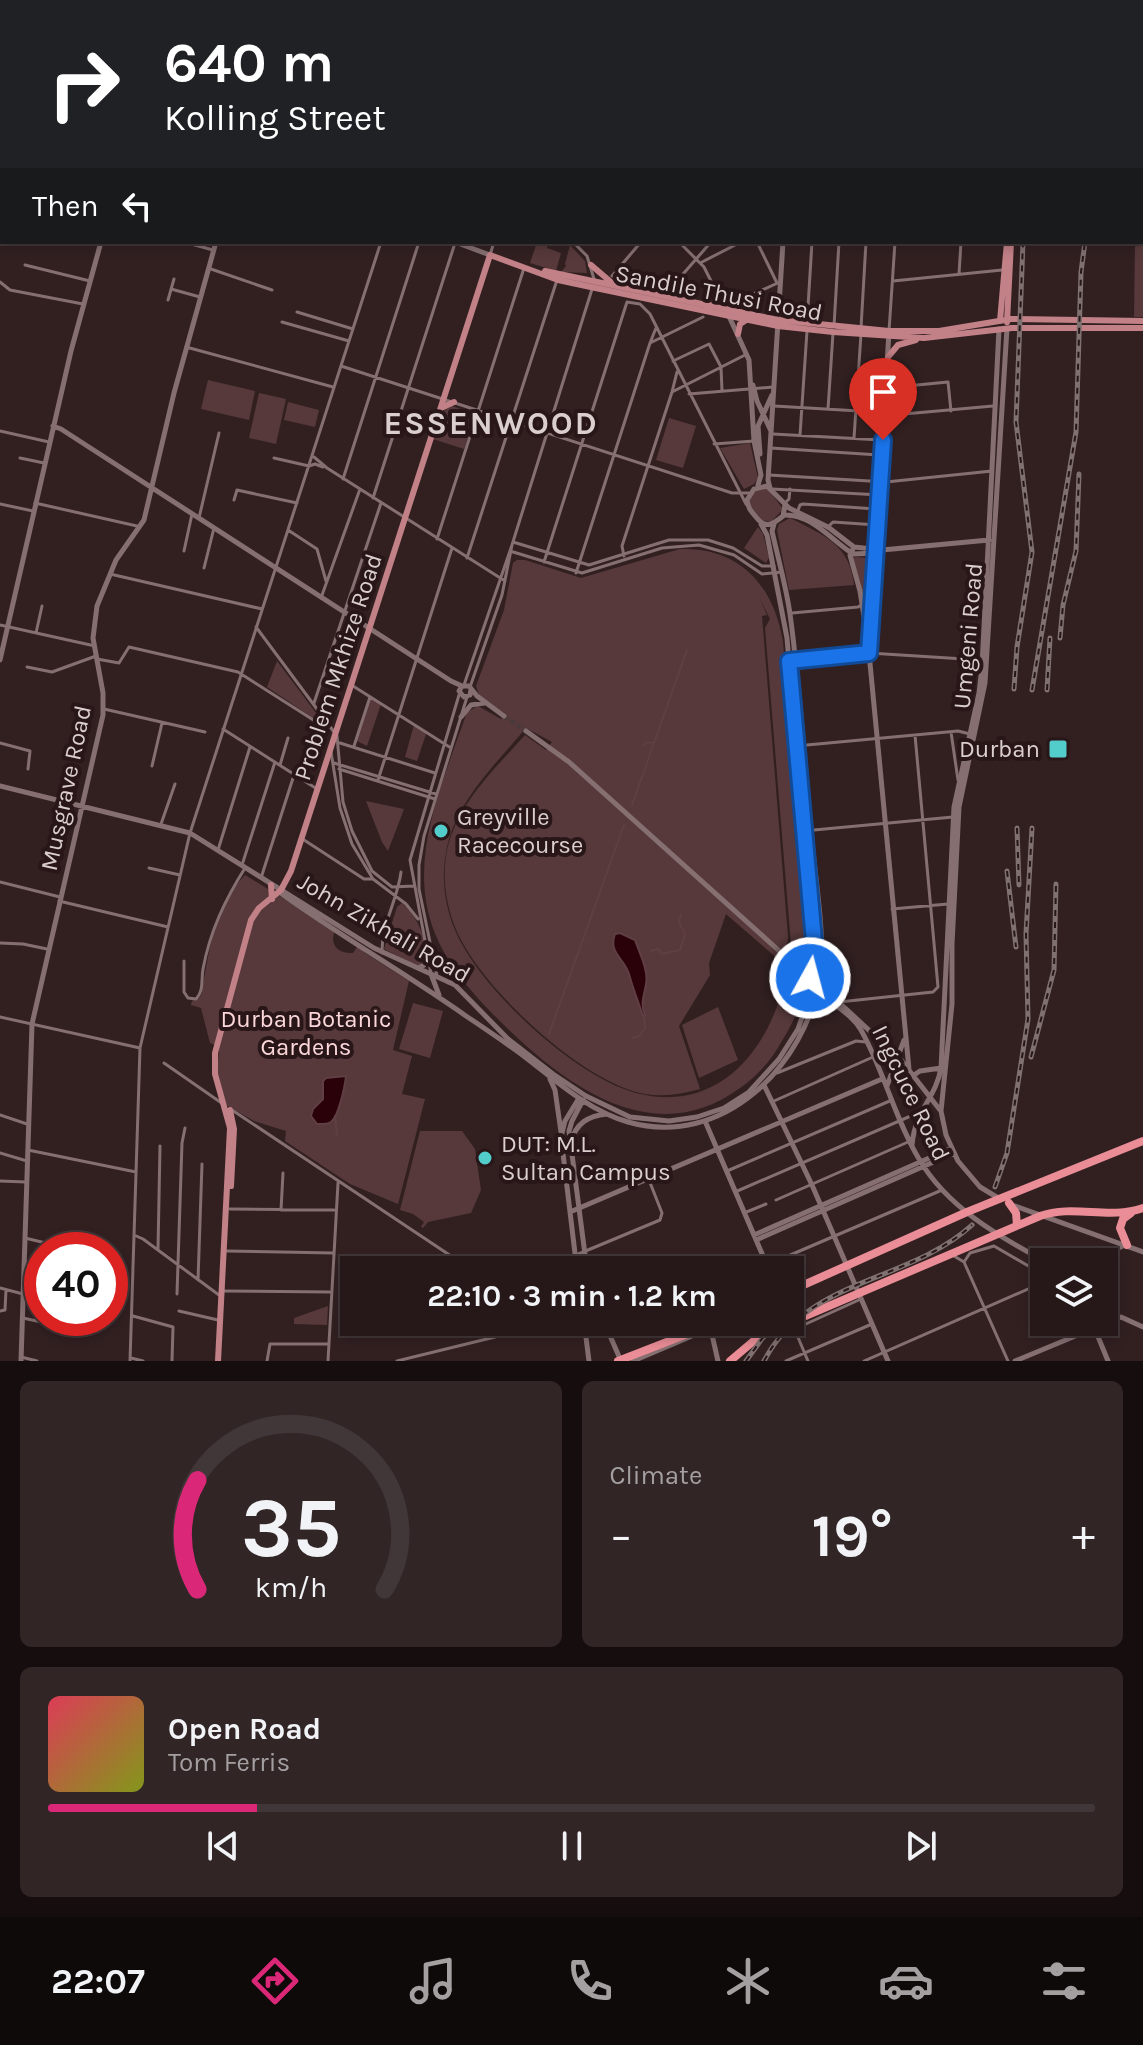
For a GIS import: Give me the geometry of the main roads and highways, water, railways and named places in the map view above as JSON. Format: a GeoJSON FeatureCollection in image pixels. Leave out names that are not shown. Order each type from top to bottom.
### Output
{"type":"FeatureCollection","features":[{"type":"Feature","properties":{"kind":"highway"},"geometry":{"type":"LineString","coordinates":[[804,1286],[849,1269],[967,1212],[1005,1201],[1143,1141]]}},
{"type":"Feature","properties":{"kind":"highway"},"geometry":{"type":"LineString","coordinates":[[1005,1201],[1016,1213],[1017,1225]]}},
{"type":"Feature","properties":{"kind":"highway"},"geometry":{"type":"LineString","coordinates":[[979,1221],[982,1206]]}},
{"type":"Feature","properties":{"kind":"highway"},"geometry":{"type":"LineString","coordinates":[[732,1361],[775,1329],[1040,1216],[1063,1211],[1108,1215],[1143,1208]]}},
{"type":"Feature","properties":{"kind":"highway"},"geometry":{"type":"LineString","coordinates":[[1127,1245],[1120,1228],[1123,1219],[1132,1212]]}},
{"type":"Feature","properties":{"kind":"highway"},"geometry":{"type":"LineString","coordinates":[[619,1361],[679,1336]]}},
{"type":"Feature","properties":{"kind":"main road"},"geometry":{"type":"LineString","coordinates":[[0,660],[44,463],[100,244]]}},
{"type":"Feature","properties":{"kind":"main road","name":"Musgrave Road"},"geometry":{"type":"LineString","coordinates":[[21,1359],[32,1024],[104,709],[94,620],[119,555],[141,527],[215,244]]}},
{"type":"Feature","properties":{"kind":"main road","name":"Sandile Thusi Road"},"geometry":{"type":"LineString","coordinates":[[460,244],[593,285],[728,309],[778,323]]}},
{"type":"Feature","properties":{"kind":"main road"},"geometry":{"type":"LineString","coordinates":[[771,489],[769,475],[778,282],[783,244]]}},
{"type":"Feature","properties":{"kind":"main road","name":"Umgeni Road"},"geometry":{"type":"LineString","coordinates":[[991,540],[1009,244]]}},
{"type":"Feature","properties":{"kind":"main road","name":"Problem Mkhize Road"},"geometry":{"type":"LineString","coordinates":[[224,1103],[215,1074],[215,1053],[251,920],[259,908],[272,899],[301,838],[490,255]]}},
{"type":"Feature","properties":{"kind":"main road","name":"Sandile Thusi Road"},"geometry":{"type":"LineString","coordinates":[[528,267],[558,280],[728,309],[748,319],[924,338],[1006,324],[1143,328]]}},
{"type":"Feature","properties":{"kind":"main road"},"geometry":{"type":"LineString","coordinates":[[577,278],[588,275],[592,267],[625,289]]}},
{"type":"Feature","properties":{"kind":"main road"},"geometry":{"type":"LineString","coordinates":[[709,306],[717,292]]}},
{"type":"Feature","properties":{"kind":"main road"},"geometry":{"type":"LineString","coordinates":[[728,309],[748,353],[754,441],[759,463]]}},
{"type":"Feature","properties":{"kind":"main road"},"geometry":{"type":"LineString","coordinates":[[738,334],[740,324],[748,319]]}},
{"type":"Feature","properties":{"kind":"main road","name":"Sandile Thusi Road"},"geometry":{"type":"LineString","coordinates":[[889,333],[1006,324],[1143,321]]}},
{"type":"Feature","properties":{"kind":"main road"},"geometry":{"type":"LineString","coordinates":[[889,333],[878,551],[869,653],[909,1069]]}},
{"type":"Feature","properties":{"kind":"main road"},"geometry":{"type":"LineString","coordinates":[[888,357],[898,345],[924,338]]}},
{"type":"Feature","properties":{"kind":"main road"},"geometry":{"type":"LineString","coordinates":[[752,389],[772,435]]}},
{"type":"Feature","properties":{"kind":"main road"},"geometry":{"type":"LineString","coordinates":[[774,389],[758,426],[761,480],[747,500],[748,507],[766,532],[779,573],[787,614],[815,918],[828,992]]}},
{"type":"Feature","properties":{"kind":"main road"},"geometry":{"type":"LineString","coordinates":[[441,408],[454,402]]}},
{"type":"Feature","properties":{"kind":"main road","name":"Umgeni Road"},"geometry":{"type":"LineString","coordinates":[[951,904],[960,800],[984,693],[999,406]]}},
{"type":"Feature","properties":{"kind":"main road"},"geometry":{"type":"LineString","coordinates":[[53,426],[504,716]]}},
{"type":"Feature","properties":{"kind":"main road"},"geometry":{"type":"LineString","coordinates":[[50,439],[67,433]]}},
{"type":"Feature","properties":{"kind":"main road"},"geometry":{"type":"LineString","coordinates":[[752,490],[763,485],[771,489],[796,515],[854,547],[878,551]]}},
{"type":"Feature","properties":{"kind":"main road"},"geometry":{"type":"LineString","coordinates":[[783,516],[785,504]]}},
{"type":"Feature","properties":{"kind":"main road"},"geometry":{"type":"LineString","coordinates":[[777,566],[772,531],[774,524],[783,516],[796,515]]}},
{"type":"Feature","properties":{"kind":"main road"},"geometry":{"type":"LineString","coordinates":[[761,524],[774,524]]}},
{"type":"Feature","properties":{"kind":"main road"},"geometry":{"type":"LineString","coordinates":[[826,529],[850,553],[869,645]]}},
{"type":"Feature","properties":{"kind":"main road"},"geometry":{"type":"LineString","coordinates":[[850,553],[991,540]]}},
{"type":"Feature","properties":{"kind":"main road"},"geometry":{"type":"LineString","coordinates":[[850,553],[854,547]]}},
{"type":"Feature","properties":{"kind":"main road","name":"Umgeni Road"},"geometry":{"type":"LineString","coordinates":[[984,659],[954,817],[941,1111],[953,1151],[980,1187],[1040,1216],[1143,1252]]}},
{"type":"Feature","properties":{"kind":"main road"},"geometry":{"type":"LineString","coordinates":[[461,717],[471,705],[486,704]]}},
{"type":"Feature","properties":{"kind":"main road"},"geometry":{"type":"LineString","coordinates":[[526,731],[569,762],[786,957]]}},
{"type":"Feature","properties":{"kind":"main road","name":"John Zikhali Road"},"geometry":{"type":"LineString","coordinates":[[1,786],[190,833],[442,999],[550,1078],[582,1097]]}},
{"type":"Feature","properties":{"kind":"main road"},"geometry":{"type":"LineString","coordinates":[[272,899],[277,889]]}},
{"type":"Feature","properties":{"kind":"main road","name":"John Zikhali Road"},"geometry":{"type":"LineString","coordinates":[[277,889],[382,953],[459,988],[514,1044],[582,1097]]}},
{"type":"Feature","properties":{"kind":"main road"},"geometry":{"type":"LineString","coordinates":[[582,1097],[608,1114],[631,1123],[659,1127],[704,1119],[734,1109],[774,1074],[802,1031],[814,981],[815,918]]}},
{"type":"Feature","properties":{"kind":"main road"},"geometry":{"type":"LineString","coordinates":[[418,968],[424,965],[428,957]]}},
{"type":"Feature","properties":{"kind":"main road"},"geometry":{"type":"LineString","coordinates":[[763,1082],[798,1029],[821,962]]}},
{"type":"Feature","properties":{"kind":"main road"},"geometry":{"type":"LineString","coordinates":[[436,975],[434,985],[442,999]]}},
{"type":"Feature","properties":{"kind":"main road"},"geometry":{"type":"LineString","coordinates":[[814,981],[898,1057],[941,1111]]}},
{"type":"Feature","properties":{"kind":"main road","name":"Ingcuce Road"},"geometry":{"type":"LineString","coordinates":[[814,981],[856,1023],[922,1164],[942,1190],[979,1221]]}},
{"type":"Feature","properties":{"kind":"main road","name":"Umgeni Road"},"geometry":{"type":"LineString","coordinates":[[911,1143],[920,1112],[938,1081],[948,1004]]}},
{"type":"Feature","properties":{"kind":"main road"},"geometry":{"type":"LineString","coordinates":[[481,1026],[488,1018]]}},
{"type":"Feature","properties":{"kind":"main road"},"geometry":{"type":"LineString","coordinates":[[886,1087],[902,1048],[904,1033]]}},
{"type":"Feature","properties":{"kind":"main road"},"geometry":{"type":"LineString","coordinates":[[914,1075],[941,1068]]}},
{"type":"Feature","properties":{"kind":"main road"},"geometry":{"type":"LineString","coordinates":[[550,1078],[556,1094],[576,1256]]}},
{"type":"Feature","properties":{"kind":"main road"},"geometry":{"type":"LineString","coordinates":[[570,1212],[882,1079]]}},
{"type":"Feature","properties":{"kind":"main road"},"geometry":{"type":"LineString","coordinates":[[763,1082],[784,1122],[849,1269],[857,1296],[888,1361]]}},
{"type":"Feature","properties":{"kind":"main road"},"geometry":{"type":"LineString","coordinates":[[582,1097],[618,1113],[645,1120],[704,1119]]}},
{"type":"Feature","properties":{"kind":"main road"},"geometry":{"type":"LineString","coordinates":[[561,1137],[565,1121],[582,1097]]}},
{"type":"Feature","properties":{"kind":"main road"},"geometry":{"type":"LineString","coordinates":[[582,1097],[570,1124],[570,1146],[585,1256]]}},
{"type":"Feature","properties":{"kind":"main road"},"geometry":{"type":"LineString","coordinates":[[224,1103],[236,1116],[224,1253]]}},
{"type":"Feature","properties":{"kind":"main road"},"geometry":{"type":"LineString","coordinates":[[218,1361],[230,1128],[224,1103]]}},
{"type":"Feature","properties":{"kind":"main road"},"geometry":{"type":"LineString","coordinates":[[570,1146],[581,1123],[590,1117],[608,1114]]}},
{"type":"Feature","properties":{"kind":"main road"},"geometry":{"type":"LineString","coordinates":[[704,1119],[763,1256]]}},
{"type":"Feature","properties":{"kind":"main road"},"geometry":{"type":"LineString","coordinates":[[755,1238],[953,1151]]}},
{"type":"Feature","properties":{"kind":"main road"},"geometry":{"type":"LineString","coordinates":[[566,1176],[574,1175]]}},
{"type":"Feature","properties":{"kind":"main road"},"geometry":{"type":"LineString","coordinates":[[979,1221],[1030,1253]]}},
{"type":"Feature","properties":{"kind":"main road"},"geometry":{"type":"LineString","coordinates":[[1118,1318],[1143,1327]]}},
{"type":"Feature","properties":{"kind":"main road"},"geometry":{"type":"LineString","coordinates":[[586,1336],[589,1361]]}},
{"type":"Feature","properties":{"kind":"main road"},"geometry":{"type":"LineString","coordinates":[[609,1336],[619,1361]]}},
{"type":"Feature","properties":{"kind":"main road"},"geometry":{"type":"LineString","coordinates":[[633,1361],[693,1336]]}},
{"type":"Feature","properties":{"kind":"main road"},"geometry":{"type":"LineString","coordinates":[[713,1336],[718,1361]]}},
{"type":"Feature","properties":{"kind":"main road"},"geometry":{"type":"LineString","coordinates":[[1015,1361],[1069,1336]]}},
{"type":"Feature","properties":{"kind":"main road"},"geometry":{"type":"LineString","coordinates":[[1098,1336],[1108,1361]]}},
{"type":"Feature","properties":{"kind":"waterway"},"geometry":{"type":"LineString","coordinates":[[632,805],[687,650]]}},
{"type":"Feature","properties":{"kind":"waterway"},"geometry":{"type":"LineString","coordinates":[[644,745],[653,743]]}},
{"type":"Feature","properties":{"kind":"waterway"},"geometry":{"type":"LineString","coordinates":[[549,1034],[624,825]]}},
{"type":"Feature","properties":{"kind":"waterway"},"geometry":{"type":"LineString","coordinates":[[651,951],[658,949],[662,954],[680,950],[685,934],[679,922],[681,915]]}},
{"type":"Feature","properties":{"kind":"waterway"},"geometry":{"type":"LineString","coordinates":[[633,1038],[645,1028],[644,1015]]}},
{"type":"Feature","properties":{"kind":"waterway"},"geometry":{"type":"LineString","coordinates":[[335,1116],[337,1136]]}},
{"type":"Feature","properties":{"kind":"tunnel"},"geometry":{"type":"LineString","coordinates":[[504,716],[526,731]]}},
{"type":"Feature","properties":{"kind":"tunnel"},"geometry":{"type":"LineString","coordinates":[[786,957],[809,976]]}},
{"type":"Feature","properties":{"kind":"railway"},"geometry":{"type":"LineString","coordinates":[[1014,689],[1017,647],[1032,552],[1016,422],[1023,244]]}},
{"type":"Feature","properties":{"kind":"railway"},"geometry":{"type":"LineString","coordinates":[[1032,690],[1076,432],[1081,272],[1085,244]]}},
{"type":"Feature","properties":{"kind":"railway"},"geometry":{"type":"LineString","coordinates":[[1060,638],[1063,605],[1076,551],[1079,474]]}},
{"type":"Feature","properties":{"kind":"railway"},"geometry":{"type":"LineString","coordinates":[[1047,690],[1050,638]]}},
{"type":"Feature","properties":{"kind":"railway"},"geometry":{"type":"LineString","coordinates":[[1017,828],[1019,885]]}},
{"type":"Feature","properties":{"kind":"railway"},"geometry":{"type":"LineString","coordinates":[[995,1187],[1007,1153],[1028,1019],[1026,934],[1032,828]]}},
{"type":"Feature","properties":{"kind":"railway"},"geometry":{"type":"LineString","coordinates":[[1007,871],[1016,947]]}},
{"type":"Feature","properties":{"kind":"railway"},"geometry":{"type":"LineString","coordinates":[[1031,1057],[1054,970],[1056,884]]}},
{"type":"Feature","properties":{"kind":"railway"},"geometry":{"type":"LineString","coordinates":[[764,1361],[783,1334],[806,1313],[832,1297],[919,1259],[972,1225]]}},
{"type":"Feature","properties":{"kind":"railway"},"geometry":{"type":"LineString","coordinates":[[746,1361],[764,1336]]}},
{"type":"Feature","properties":{"kind":"place","name":"Durban"},"geometry":{"type":"Point","coordinates":[1058,749]}},
{"type":"Feature","properties":{"kind":"place","name":"Greyville Racecourse"},"geometry":{"type":"Point","coordinates":[441,831]}},
{"type":"Feature","properties":{"kind":"place","name":"DUT: M.L. Sultan Campus"},"geometry":{"type":"Point","coordinates":[485,1158]}},
{"type":"Feature","properties":{"kind":"district","name":"ESSENWOOD"},"geometry":{"type":"Point","coordinates":[491,423]}},
{"type":"Feature","properties":{"kind":"park label","name":"Durban Botanic Gardens"},"geometry":{"type":"Point","coordinates":[306,1033]}}]}
